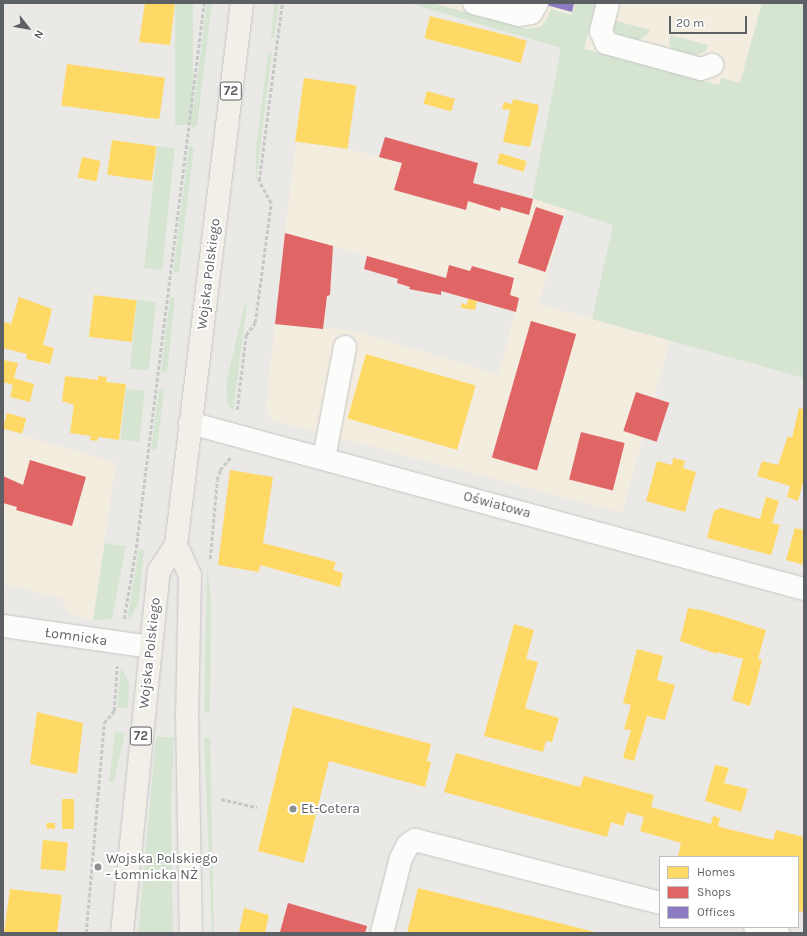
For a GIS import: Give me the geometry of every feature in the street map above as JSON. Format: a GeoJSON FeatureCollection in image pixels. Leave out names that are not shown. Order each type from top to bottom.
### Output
{"type":"FeatureCollection","features":[{"type":"Feature","properties":{"kind":"main road","name":"Wojska Polskiego"},"geometry":{"type":"LineString","coordinates":[[122,933],[150,647],[159,571],[176,545],[242,3]]}},
{"type":"Feature","properties":{"kind":"main road"},"geometry":{"type":"LineString","coordinates":[[176,545],[190,575],[187,713],[191,933]]}},
{"type":"Feature","properties":{"kind":"street"},"geometry":{"type":"LineString","coordinates":[[474,3],[519,16],[531,13],[536,3]]}},
{"type":"Feature","properties":{"kind":"street"},"geometry":{"type":"LineString","coordinates":[[608,3],[601,31],[606,42],[701,69],[712,64]]}},
{"type":"Feature","properties":{"kind":"street"},"geometry":{"type":"LineString","coordinates":[[324,458],[345,347]]}},
{"type":"Feature","properties":{"kind":"street","name":"Oświatowa"},"geometry":{"type":"LineString","coordinates":[[190,423],[804,589]]}},
{"type":"Feature","properties":{"kind":"street","name":"Łomnicka"},"geometry":{"type":"LineString","coordinates":[[3,626],[150,647]]}},
{"type":"Feature","properties":{"kind":"street"},"geometry":{"type":"LineString","coordinates":[[382,933],[400,858],[408,845],[415,840],[659,903]]}},
{"type":"Feature","properties":{"kind":"street"},"geometry":{"type":"LineString","coordinates":[[759,928],[778,933]]}},
{"type":"Feature","properties":{"kind":"path"},"geometry":{"type":"LineString","coordinates":[[122,627],[136,548],[204,3]]}},
{"type":"Feature","properties":{"kind":"path"},"geometry":{"type":"LineString","coordinates":[[237,414],[246,335],[255,323],[271,203],[259,181],[282,3]]}},
{"type":"Feature","properties":{"kind":"path"},"geometry":{"type":"LineString","coordinates":[[210,562],[217,480],[230,455]]}},
{"type":"Feature","properties":{"kind":"path"},"geometry":{"type":"LineString","coordinates":[[86,933],[104,723],[114,711],[117,659]]}},
{"type":"Feature","properties":{"kind":"path"},"geometry":{"type":"LineString","coordinates":[[221,799],[257,807]]}},
{"type":"Feature","properties":{"kind":"shaded area"},"geometry":{"type":"Polygon","coordinates":[[[409,3],[792,3],[765,104],[409,3]]]}},
{"type":"Feature","properties":{"kind":"shaded area"},"geometry":{"type":"Polygon","coordinates":[[[296,142],[349,149],[566,208],[539,304],[670,340],[622,513],[271,420],[266,410],[275,324],[354,331],[498,374],[519,298],[285,233],[296,142]]]}},
{"type":"Feature","properties":{"kind":"shaded area"},"geometry":{"type":"Polygon","coordinates":[[[3,430],[116,462],[93,620],[68,614],[62,599],[8,585],[3,592],[3,430]]]}},
{"type":"Feature","properties":{"kind":"green space"},"geometry":{"type":"Polygon","coordinates":[[[175,3],[193,3],[193,125],[175,125],[175,3]]]}},
{"type":"Feature","properties":{"kind":"green space"},"geometry":{"type":"Polygon","coordinates":[[[207,3],[212,3],[197,126],[191,128],[207,3]]]}},
{"type":"Feature","properties":{"kind":"green space"},"geometry":{"type":"Polygon","coordinates":[[[274,3],[279,3],[274,38],[271,37],[274,3]]]}},
{"type":"Feature","properties":{"kind":"green space"},"geometry":{"type":"Polygon","coordinates":[[[409,3],[432,3],[526,29],[540,27],[545,22],[551,9],[572,15],[575,3],[596,3],[584,49],[719,85],[721,78],[740,83],[762,3],[804,3],[804,378],[592,319],[613,225],[532,198],[561,48],[409,3]]]}},
{"type":"Feature","properties":{"kind":"green space"},"geometry":{"type":"Polygon","coordinates":[[[613,20],[650,30],[648,34],[638,41],[619,36],[613,29],[613,20]]]}},
{"type":"Feature","properties":{"kind":"green space"},"geometry":{"type":"Polygon","coordinates":[[[670,35],[708,45],[706,51],[695,56],[675,51],[669,45],[670,35]]]}},
{"type":"Feature","properties":{"kind":"green space"},"geometry":{"type":"Polygon","coordinates":[[[268,53],[272,53],[256,183],[256,147],[268,53]]]}},
{"type":"Feature","properties":{"kind":"green space"},"geometry":{"type":"Polygon","coordinates":[[[157,146],[175,148],[162,270],[144,268],[157,146]]]}},
{"type":"Feature","properties":{"kind":"green space"},"geometry":{"type":"Polygon","coordinates":[[[189,146],[194,147],[179,272],[173,272],[189,146]]]}},
{"type":"Feature","properties":{"kind":"green space"},"geometry":{"type":"Polygon","coordinates":[[[170,297],[175,298],[167,373],[161,372],[170,297]]]}},
{"type":"Feature","properties":{"kind":"green space"},"geometry":{"type":"Polygon","coordinates":[[[137,300],[156,302],[149,371],[130,369],[137,300]]]}},
{"type":"Feature","properties":{"kind":"green space"},"geometry":{"type":"Polygon","coordinates":[[[245,303],[247,304],[233,413],[227,402],[226,383],[245,303]]]}},
{"type":"Feature","properties":{"kind":"green space"},"geometry":{"type":"Polygon","coordinates":[[[126,389],[145,391],[140,442],[121,440],[126,389]]]}},
{"type":"Feature","properties":{"kind":"green space"},"geometry":{"type":"Polygon","coordinates":[[[159,389],[164,389],[157,450],[151,449],[159,389]]]}},
{"type":"Feature","properties":{"kind":"green space"},"geometry":{"type":"Polygon","coordinates":[[[105,543],[126,546],[112,619],[93,620],[105,543]]]}},
{"type":"Feature","properties":{"kind":"green space"},"geometry":{"type":"Polygon","coordinates":[[[139,549],[144,550],[139,601],[133,614],[127,620],[139,549]]]}},
{"type":"Feature","properties":{"kind":"green space"},"geometry":{"type":"Polygon","coordinates":[[[207,566],[211,601],[210,710],[207,713],[204,713],[207,566]]]}},
{"type":"Feature","properties":{"kind":"green space"},"geometry":{"type":"Polygon","coordinates":[[[121,666],[129,683],[128,709],[117,707],[121,666]]]}},
{"type":"Feature","properties":{"kind":"green space"},"geometry":{"type":"Polygon","coordinates":[[[115,732],[125,733],[114,782],[109,782],[115,732]]]}},
{"type":"Feature","properties":{"kind":"green space"},"geometry":{"type":"Polygon","coordinates":[[[156,737],[174,737],[171,805],[173,933],[138,933],[156,737]]]}},
{"type":"Feature","properties":{"kind":"green space"},"geometry":{"type":"Polygon","coordinates":[[[204,738],[210,738],[214,933],[212,933],[204,738]]]}},
{"type":"Feature","properties":{"kind":"building: Homes"},"geometry":{"type":"Polygon","coordinates":[[[145,3],[175,3],[170,45],[139,42],[145,3]]]}},
{"type":"Feature","properties":{"kind":"building: Homes"},"geometry":{"type":"Polygon","coordinates":[[[430,16],[516,38],[511,60],[424,38],[430,16]]]}},
{"type":"Feature","properties":{"kind":"building: Homes"},"geometry":{"type":"Polygon","coordinates":[[[516,38],[527,41],[521,63],[510,60],[516,38]]]}},
{"type":"Feature","properties":{"kind":"building: Homes"},"geometry":{"type":"Polygon","coordinates":[[[67,64],[165,78],[159,119],[61,106],[67,64]]]}},
{"type":"Feature","properties":{"kind":"building: Homes"},"geometry":{"type":"Polygon","coordinates":[[[304,78],[356,85],[348,149],[295,141],[304,78]]]}},
{"type":"Feature","properties":{"kind":"building: Homes"},"geometry":{"type":"Polygon","coordinates":[[[427,91],[455,99],[451,111],[423,103],[427,91]]]}},
{"type":"Feature","properties":{"kind":"building: Homes"},"geometry":{"type":"Polygon","coordinates":[[[513,99],[539,105],[530,147],[503,142],[510,110],[502,109],[504,102],[512,104],[513,99]]]}},
{"type":"Feature","properties":{"kind":"building: Homes"},"geometry":{"type":"Polygon","coordinates":[[[112,140],[157,146],[152,181],[107,175],[112,140]]]}},
{"type":"Feature","properties":{"kind":"building: Homes"},"geometry":{"type":"Polygon","coordinates":[[[500,153],[527,161],[524,172],[497,164],[500,153]]]}},
{"type":"Feature","properties":{"kind":"building: Homes"},"geometry":{"type":"Polygon","coordinates":[[[82,157],[101,161],[96,181],[78,178],[82,157]]]}},
{"type":"Feature","properties":{"kind":"building: Homes"},"geometry":{"type":"Polygon","coordinates":[[[94,295],[137,300],[132,342],[89,337],[94,295]]]}},
{"type":"Feature","properties":{"kind":"building: Homes"},"geometry":{"type":"Polygon","coordinates":[[[19,297],[52,309],[43,345],[54,348],[50,364],[26,359],[27,354],[3,348],[3,322],[11,324],[19,297]]]}},
{"type":"Feature","properties":{"kind":"building: Homes"},"geometry":{"type":"Polygon","coordinates":[[[468,299],[477,301],[475,310],[461,308],[462,303],[467,305],[468,299]]]}},
{"type":"Feature","properties":{"kind":"building: Homes"},"geometry":{"type":"Polygon","coordinates":[[[366,354],[476,385],[457,450],[348,418],[366,354]]]}},
{"type":"Feature","properties":{"kind":"building: Homes"},"geometry":{"type":"Polygon","coordinates":[[[3,360],[18,363],[14,378],[34,384],[30,402],[10,397],[13,385],[3,382],[3,360]]]}},
{"type":"Feature","properties":{"kind":"building: Homes"},"geometry":{"type":"Polygon","coordinates":[[[65,376],[98,380],[98,376],[107,377],[106,382],[126,384],[119,440],[98,437],[97,441],[90,440],[91,436],[70,433],[74,405],[62,401],[65,376]]]}},
{"type":"Feature","properties":{"kind":"building: Homes"},"geometry":{"type":"Polygon","coordinates":[[[799,408],[804,409],[804,479],[798,501],[787,497],[790,486],[757,476],[762,461],[778,465],[788,436],[792,438],[799,408]]]}},
{"type":"Feature","properties":{"kind":"building: Homes"},"geometry":{"type":"Polygon","coordinates":[[[7,413],[26,418],[22,434],[3,428],[7,413]]]}},
{"type":"Feature","properties":{"kind":"building: Homes"},"geometry":{"type":"Polygon","coordinates":[[[673,458],[685,461],[683,468],[696,472],[685,512],[646,501],[657,461],[672,465],[673,458]]]}},
{"type":"Feature","properties":{"kind":"building: Homes"},"geometry":{"type":"Polygon","coordinates":[[[230,470],[273,477],[263,543],[336,562],[333,570],[343,573],[340,587],[260,565],[259,572],[218,565],[230,470]]]}},
{"type":"Feature","properties":{"kind":"building: Homes"},"geometry":{"type":"Polygon","coordinates":[[[766,497],[779,501],[772,523],[780,525],[771,555],[707,538],[714,511],[721,508],[760,519],[766,497]]]}},
{"type":"Feature","properties":{"kind":"building: Homes"},"geometry":{"type":"Polygon","coordinates":[[[795,528],[804,530],[804,565],[786,560],[795,528]]]}},
{"type":"Feature","properties":{"kind":"building: Homes"},"geometry":{"type":"Polygon","coordinates":[[[688,608],[706,611],[766,630],[758,659],[762,660],[750,706],[732,700],[743,659],[717,652],[717,654],[680,641],[688,608]]]}},
{"type":"Feature","properties":{"kind":"building: Homes"},"geometry":{"type":"Polygon","coordinates":[[[514,624],[534,630],[526,659],[538,662],[525,708],[559,718],[552,742],[546,741],[543,752],[484,736],[514,624]]]}},
{"type":"Feature","properties":{"kind":"building: Homes"},"geometry":{"type":"Polygon","coordinates":[[[637,649],[663,656],[657,680],[675,685],[665,720],[647,716],[634,761],[623,758],[631,730],[624,729],[631,705],[623,703],[637,649]]]}},
{"type":"Feature","properties":{"kind":"building: Homes"},"geometry":{"type":"Polygon","coordinates":[[[293,707],[431,744],[427,761],[431,762],[425,787],[329,761],[304,863],[258,851],[293,707]]]}},
{"type":"Feature","properties":{"kind":"building: Homes"},"geometry":{"type":"Polygon","coordinates":[[[37,712],[83,723],[77,774],[30,764],[37,712]]]}},
{"type":"Feature","properties":{"kind":"building: Homes"},"geometry":{"type":"Polygon","coordinates":[[[456,753],[580,787],[584,776],[654,795],[651,807],[711,824],[713,816],[720,818],[718,826],[720,827],[773,840],[776,830],[804,837],[804,912],[799,911],[799,856],[678,856],[681,843],[640,831],[644,817],[627,812],[623,826],[611,822],[607,837],[444,792],[456,753]]]}},
{"type":"Feature","properties":{"kind":"building: Homes"},"geometry":{"type":"Polygon","coordinates":[[[715,765],[729,768],[724,783],[748,789],[741,812],[705,801],[715,765]]]}},
{"type":"Feature","properties":{"kind":"building: Homes"},"geometry":{"type":"Polygon","coordinates":[[[62,799],[74,799],[74,829],[62,829],[62,799]]]}},
{"type":"Feature","properties":{"kind":"building: Homes"},"geometry":{"type":"Polygon","coordinates":[[[47,823],[55,823],[55,829],[46,828],[47,823]]]}},
{"type":"Feature","properties":{"kind":"building: Homes"},"geometry":{"type":"Polygon","coordinates":[[[43,840],[68,842],[65,871],[40,869],[43,840]]]}},
{"type":"Feature","properties":{"kind":"building: Homes"},"geometry":{"type":"Polygon","coordinates":[[[418,888],[595,932],[595,933],[407,933],[418,888]]]}},
{"type":"Feature","properties":{"kind":"building: Homes"},"geometry":{"type":"Polygon","coordinates":[[[10,889],[62,895],[57,933],[4,933],[10,889]]]}},
{"type":"Feature","properties":{"kind":"building: Homes"},"geometry":{"type":"Polygon","coordinates":[[[244,908],[269,915],[265,933],[239,932],[244,908]]]}},
{"type":"Feature","properties":{"kind":"building: Shops"},"geometry":{"type":"Polygon","coordinates":[[[385,137],[478,163],[473,183],[533,199],[529,215],[501,207],[500,211],[468,201],[466,210],[394,190],[402,163],[379,157],[385,137]]]}},
{"type":"Feature","properties":{"kind":"building: Shops"},"geometry":{"type":"Polygon","coordinates":[[[536,207],[564,216],[545,272],[518,263],[536,207]]]}},
{"type":"Feature","properties":{"kind":"building: Shops"},"geometry":{"type":"Polygon","coordinates":[[[285,233],[333,246],[330,295],[327,296],[323,329],[275,324],[285,233]]]}},
{"type":"Feature","properties":{"kind":"building: Shops"},"geometry":{"type":"Polygon","coordinates":[[[367,256],[446,278],[449,265],[470,271],[472,266],[514,278],[510,295],[519,298],[516,312],[441,291],[441,295],[409,289],[410,287],[397,283],[398,279],[364,269],[367,256]]]}},
{"type":"Feature","properties":{"kind":"building: Shops"},"geometry":{"type":"Polygon","coordinates":[[[531,321],[576,334],[537,470],[492,457],[531,321]]]}},
{"type":"Feature","properties":{"kind":"building: Shops"},"geometry":{"type":"Polygon","coordinates":[[[636,392],[669,403],[657,442],[623,431],[636,392]]]}},
{"type":"Feature","properties":{"kind":"building: Shops"},"geometry":{"type":"Polygon","coordinates":[[[581,432],[625,443],[613,490],[569,480],[581,432]]]}},
{"type":"Feature","properties":{"kind":"building: Shops"},"geometry":{"type":"Polygon","coordinates":[[[30,460],[86,477],[72,526],[16,510],[17,507],[3,503],[3,476],[23,485],[30,460]]]}},
{"type":"Feature","properties":{"kind":"building: Shops"},"geometry":{"type":"Polygon","coordinates":[[[288,903],[367,926],[365,933],[280,932],[288,903]]]}},
{"type":"Feature","properties":{"kind":"building: Offices"},"geometry":{"type":"Polygon","coordinates":[[[539,3],[574,3],[572,12],[539,3]]]}},
{"type":"Feature","properties":{"kind":"place","name":"Et-Cetera"},"geometry":{"type":"Point","coordinates":[293,809]}},
{"type":"Feature","properties":{"kind":"place","name":"Wojska Polskiego - Łomnicka NŻ"},"geometry":{"type":"Point","coordinates":[98,867]}}]}
